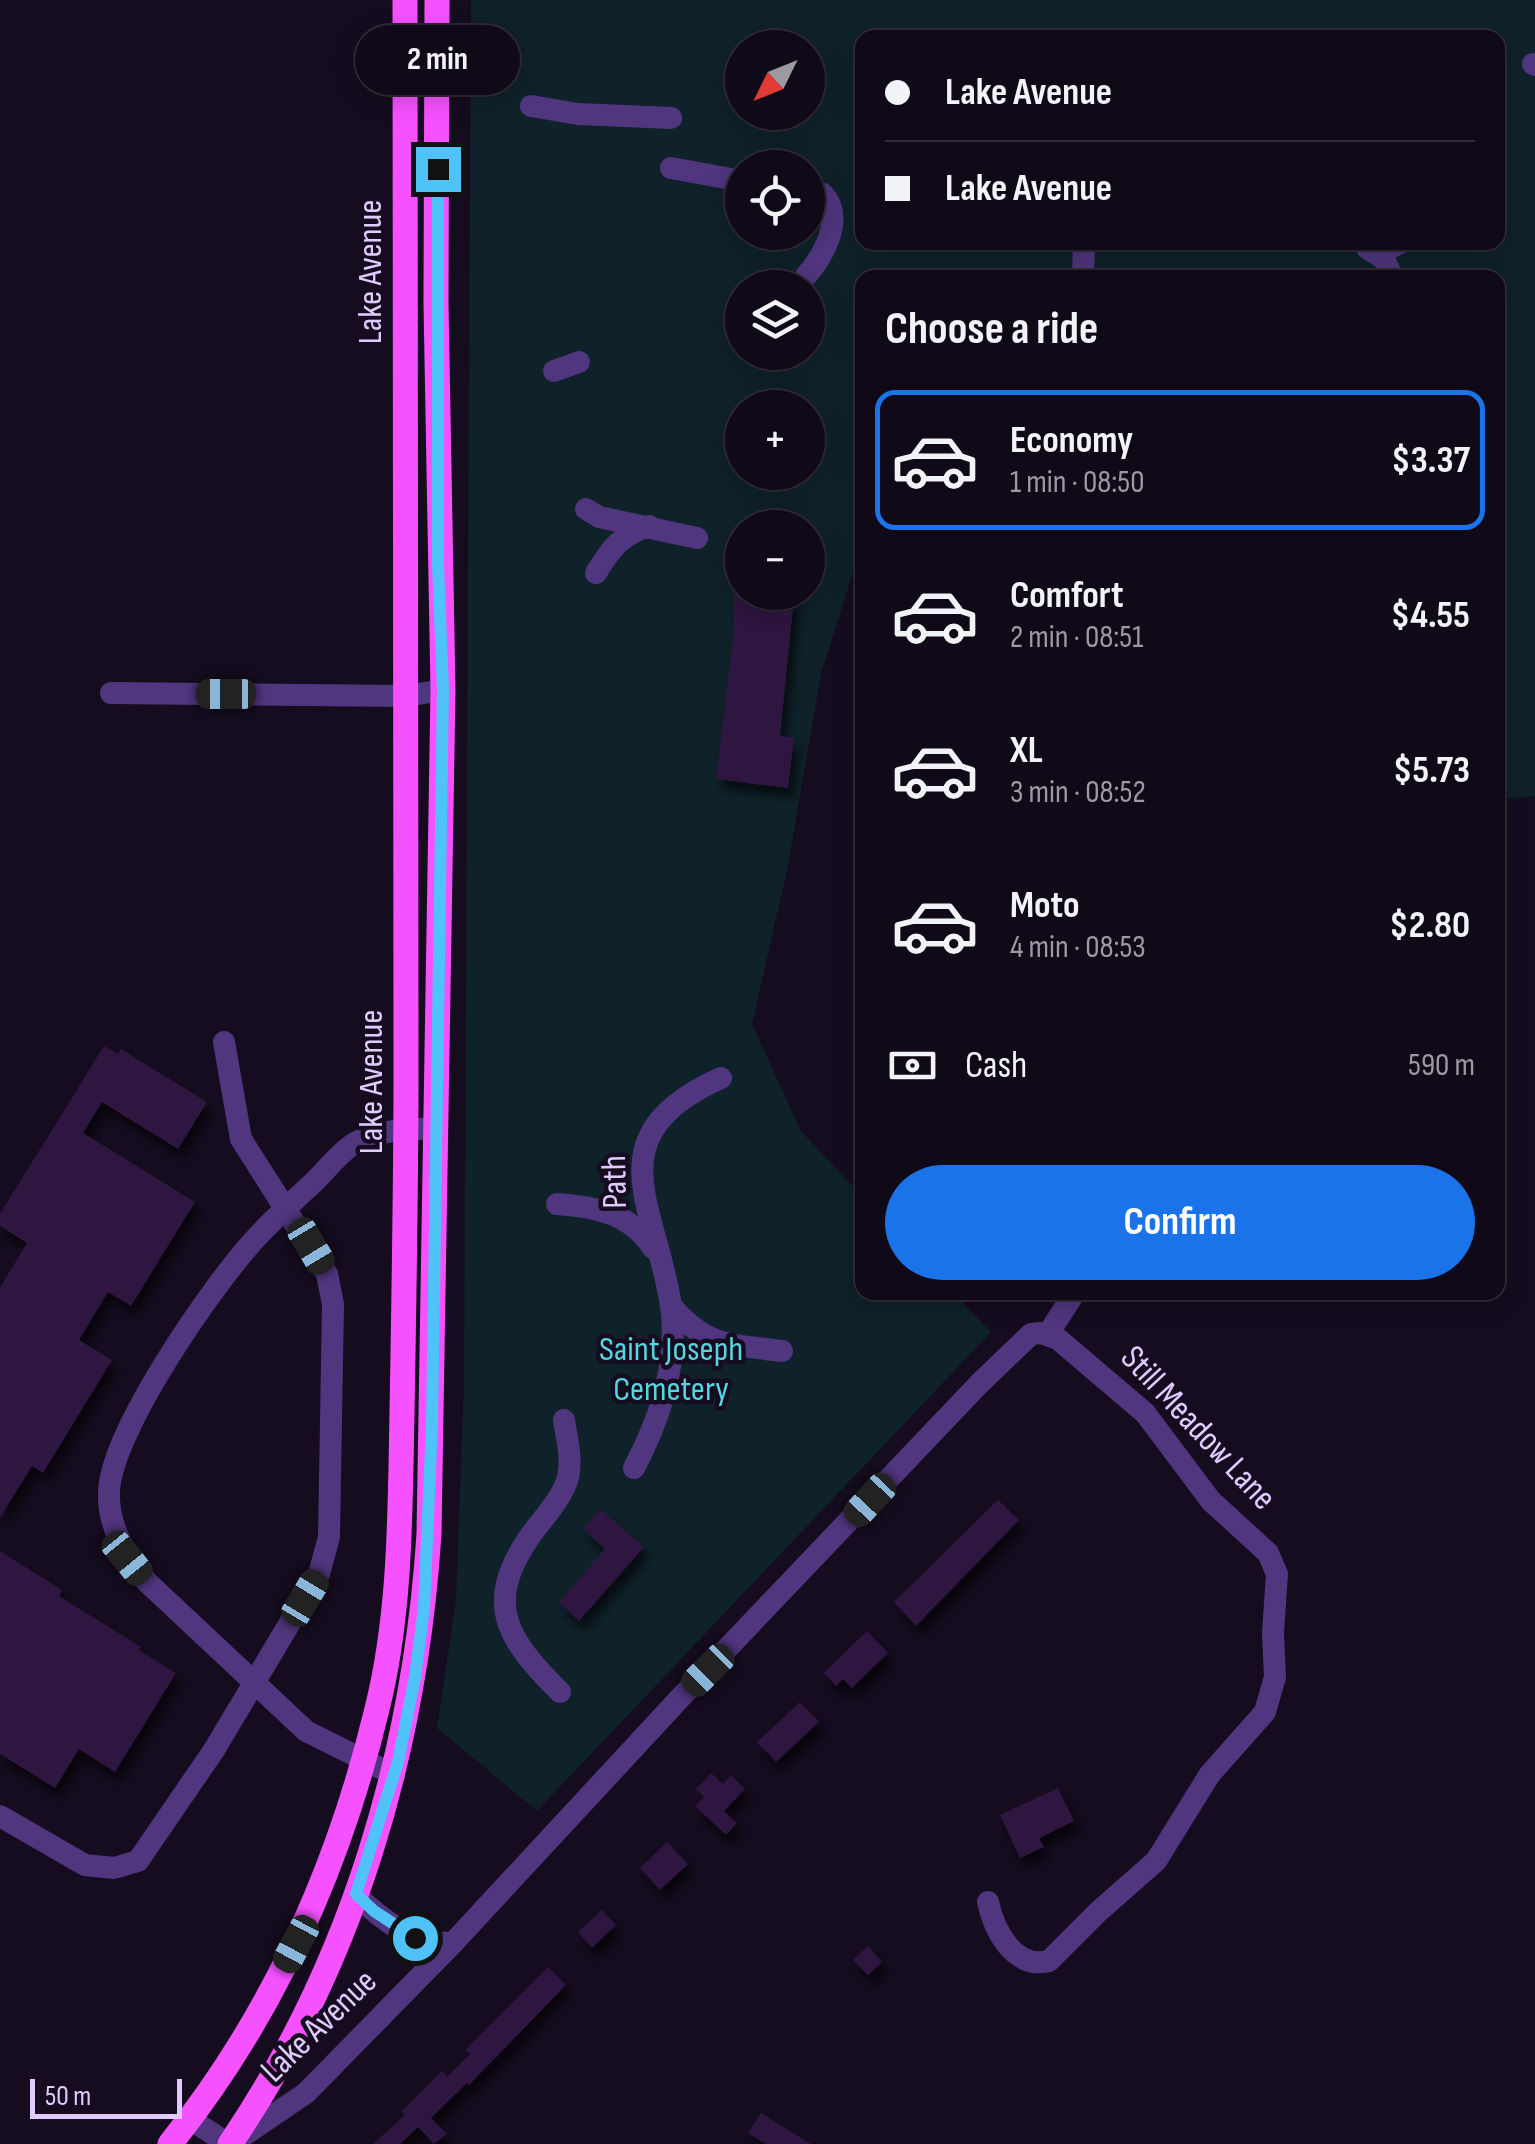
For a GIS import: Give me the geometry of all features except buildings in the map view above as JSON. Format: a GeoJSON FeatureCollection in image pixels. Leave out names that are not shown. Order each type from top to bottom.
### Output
{"type":"FeatureCollection","features":[{"type":"Feature","properties":{"kind":"main road","name":"Lake Avenue"},"geometry":{"type":"LineString","coordinates":[[170,2144],[254,2022],[296,1944],[341,1834],[364,1760],[386,1666],[395,1588],[406,1131],[406,0]]}},
{"type":"Feature","properties":{"kind":"main road","name":"Lake Avenue"},"geometry":{"type":"LineString","coordinates":[[230,2144],[293,2039],[334,1954],[356,1894],[394,1775],[415,1677],[430,1534],[443,690],[436,359],[438,0]]}},
{"type":"Feature","properties":{"kind":"street"},"geometry":{"type":"LineString","coordinates":[[530,106],[578,114],[671,118]]}},
{"type":"Feature","properties":{"kind":"street"},"geometry":{"type":"LineString","coordinates":[[671,168],[725,178]]}},
{"type":"Feature","properties":{"kind":"street"},"geometry":{"type":"LineString","coordinates":[[825,198],[833,212],[825,243]]}},
{"type":"Feature","properties":{"kind":"street"},"geometry":{"type":"LineString","coordinates":[[1370,250],[1384,259],[1389,270]]}},
{"type":"Feature","properties":{"kind":"street"},"geometry":{"type":"LineString","coordinates":[[554,372],[579,362]]}},
{"type":"Feature","properties":{"kind":"street"},"geometry":{"type":"LineString","coordinates":[[586,510],[599,517],[696,538]]}},
{"type":"Feature","properties":{"kind":"street"},"geometry":{"type":"LineString","coordinates":[[596,573],[612,545],[629,532],[649,526]]}},
{"type":"Feature","properties":{"kind":"street"},"geometry":{"type":"LineString","coordinates":[[111,693],[406,696],[443,690]]}},
{"type":"Feature","properties":{"kind":"street"},"geometry":{"type":"LineString","coordinates":[[0,1816],[85,1866],[114,1868],[138,1861],[214,1750],[319,1574],[329,1537],[333,1304],[327,1274],[241,1140],[224,1042]]}},
{"type":"Feature","properties":{"kind":"street","name":"Path"},"geometry":{"type":"LineString","coordinates":[[634,1468],[652,1434],[666,1392],[672,1341],[671,1306],[647,1204],[643,1161],[656,1122],[684,1097],[721,1078]]}},
{"type":"Feature","properties":{"kind":"street"},"geometry":{"type":"LineString","coordinates":[[394,1775],[306,1731],[147,1582],[127,1558],[114,1526],[108,1494],[113,1461],[125,1430],[214,1288],[256,1238],[352,1144],[377,1133],[436,1128]]}},
{"type":"Feature","properties":{"kind":"street","name":"Path"},"geometry":{"type":"LineString","coordinates":[[557,1204],[606,1211],[629,1222],[660,1260]]}},
{"type":"Feature","properties":{"kind":"street"},"geometry":{"type":"LineString","coordinates":[[629,1222],[647,1204]]}},
{"type":"Feature","properties":{"kind":"street"},"geometry":{"type":"LineString","coordinates":[[453,1944],[979,1384],[1031,1334],[1048,1334],[1070,1300]]}},
{"type":"Feature","properties":{"kind":"street"},"geometry":{"type":"LineString","coordinates":[[671,1306],[697,1334],[782,1351]]}},
{"type":"Feature","properties":{"kind":"street","name":"Still Meadow Lane"},"geometry":{"type":"LineString","coordinates":[[988,1902],[992,1921],[1008,1945],[1031,1962],[1050,1960],[1156,1861],[1216,1766],[1265,1712],[1275,1677],[1277,1574],[1268,1553],[1211,1501],[1145,1413],[1074,1351],[1048,1334]]}},
{"type":"Feature","properties":{"kind":"street"},"geometry":{"type":"LineString","coordinates":[[560,1692],[516,1644],[503,1609],[507,1577],[568,1479],[570,1455],[564,1420]]}},
{"type":"Feature","properties":{"kind":"street","name":"Lake Avenue"},"geometry":{"type":"LineString","coordinates":[[356,1894],[415,1938],[453,1944]]}},
{"type":"Feature","properties":{"kind":"street","name":"Lake Avenue"},"geometry":{"type":"LineString","coordinates":[[230,2144],[306,2093],[453,1944]]}},
{"type":"Feature","properties":{"kind":"street"},"geometry":{"type":"LineString","coordinates":[[190,2119],[230,2144]]}},
{"type":"Feature","properties":{"kind":"green space","name":"Saint Joseph Cemetery"},"geometry":{"type":"Polygon","coordinates":[[[471,0],[1535,0],[1535,796],[1505,799],[1505,270],[855,270],[855,566],[821,674],[787,871],[752,1024],[801,1131],[855,1189],[855,1300],[960,1300],[991,1332],[537,1811],[437,1728],[456,1600],[464,1384],[471,0]]]}},
{"type":"Feature","properties":{"kind":"route"},"geometry":{"type":"LineString","coordinates":[[415,1938],[356,1894],[398,1762],[415,1677],[430,1534],[443,690],[438,565],[438,169]]}}]}
